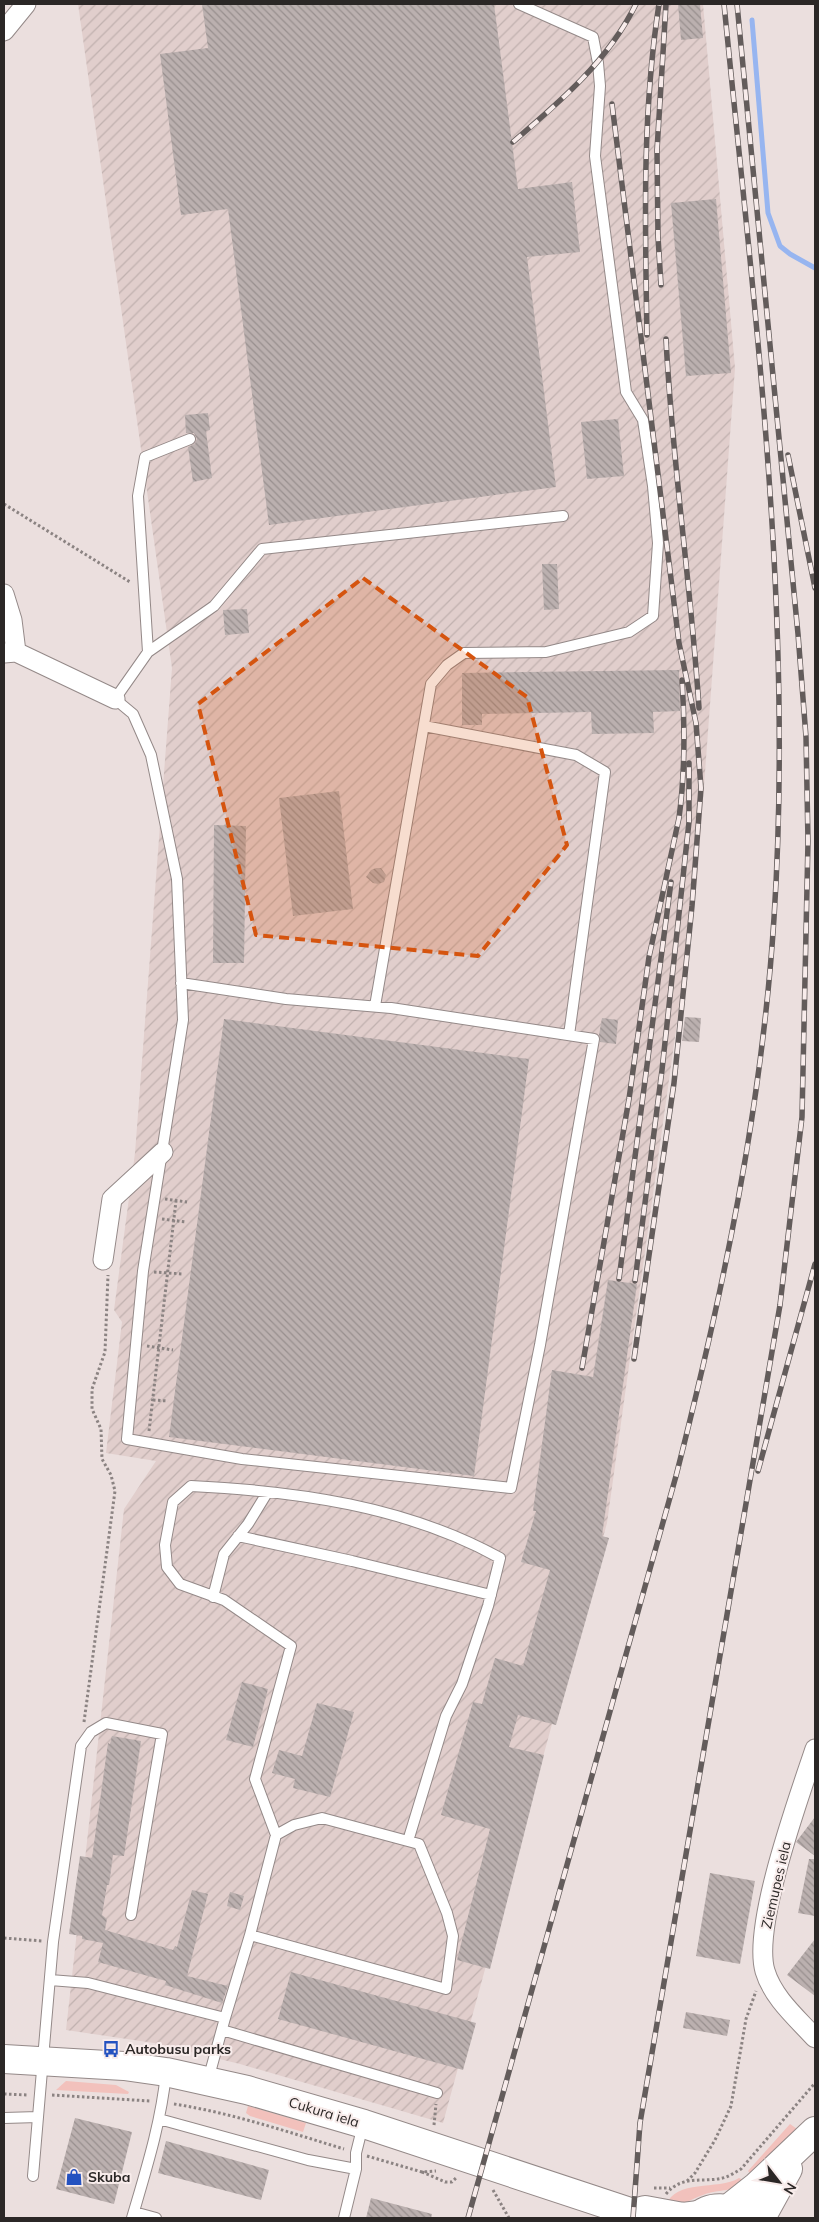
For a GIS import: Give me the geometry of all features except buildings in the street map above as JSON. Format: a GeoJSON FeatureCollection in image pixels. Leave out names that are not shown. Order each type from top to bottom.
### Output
{"type":"FeatureCollection","features":[{"type":"Feature","properties":{"kind":"main road","name":"Cukura iela"},"geometry":{"type":"LineString","coordinates":[[4,2059],[124,2066],[166,2072],[207,2081],[295,2103],[364,2124],[636,2216],[645,2210],[683,2217],[698,2216],[708,2210],[736,2213]]}},
{"type":"Feature","properties":{"kind":"main road"},"geometry":{"type":"LineString","coordinates":[[736,2213],[757,2186],[810,2136]]}},
{"type":"Feature","properties":{"kind":"main road"},"geometry":{"type":"LineString","coordinates":[[761,2218],[810,2136]]}},
{"type":"Feature","properties":{"kind":"street"},"geometry":{"type":"LineString","coordinates":[[4,31],[26,4]]}},
{"type":"Feature","properties":{"kind":"street"},"geometry":{"type":"LineString","coordinates":[[4,594],[12,620],[10,653],[115,699]]}},
{"type":"Feature","properties":{"kind":"street"},"geometry":{"type":"LineString","coordinates":[[103,1260],[112,1199],[163,1152]]}},
{"type":"Feature","properties":{"kind":"street","name":"Ziemupes iela"},"geometry":{"type":"LineString","coordinates":[[815,1749],[775,1878],[765,1925],[764,1946],[765,1970],[776,1994],[815,2038]]}},
{"type":"Feature","properties":{"kind":"lane"},"geometry":{"type":"LineString","coordinates":[[375,1006],[431,684],[447,665],[464,653],[546,652],[629,632],[653,616],[658,543],[653,486],[643,420],[626,392],[595,156],[600,86],[593,37],[519,4]]}},
{"type":"Feature","properties":{"kind":"lane"},"geometry":{"type":"LineString","coordinates":[[148,652],[138,496],[145,457],[190,439]]}},
{"type":"Feature","properties":{"kind":"lane"},"geometry":{"type":"LineString","coordinates":[[181,983],[286,998],[375,1006],[594,1039],[540,1345],[511,1488],[242,1459],[127,1439],[143,1272],[183,1020],[181,983],[177,879],[151,755],[133,714],[115,699],[148,652],[214,606],[262,549],[563,516]]}},
{"type":"Feature","properties":{"kind":"lane"},"geometry":{"type":"LineString","coordinates":[[424,726],[576,755],[605,772],[569,1035]]}},
{"type":"Feature","properties":{"kind":"lane"},"geometry":{"type":"LineString","coordinates":[[207,2081],[250,1935],[276,1835],[255,1779],[291,1646],[224,1600],[180,1584],[167,1567],[165,1545],[173,1502],[191,1486],[334,1501],[379,1510],[421,1524],[486,1550],[500,1558],[491,1595],[462,1684],[446,1716],[408,1841]]}},
{"type":"Feature","properties":{"kind":"lane"},"geometry":{"type":"LineString","coordinates":[[214,1597],[224,1554],[267,1493]]}},
{"type":"Feature","properties":{"kind":"lane"},"geometry":{"type":"LineString","coordinates":[[238,1536],[352,1561],[491,1595]]}},
{"type":"Feature","properties":{"kind":"lane"},"geometry":{"type":"LineString","coordinates":[[33,2176],[52,1942],[81,1746],[91,1732],[106,1722],[162,1734],[131,1915]]}},
{"type":"Feature","properties":{"kind":"lane"},"geometry":{"type":"LineString","coordinates":[[250,1935],[446,1989],[453,1936],[447,1913],[419,1844],[322,1818],[294,1824],[276,1835]]}},
{"type":"Feature","properties":{"kind":"lane"},"geometry":{"type":"LineString","coordinates":[[50,1980],[88,1984],[226,2018]]}},
{"type":"Feature","properties":{"kind":"lane"},"geometry":{"type":"LineString","coordinates":[[222,2030],[437,2093]]}},
{"type":"Feature","properties":{"kind":"lane"},"geometry":{"type":"LineString","coordinates":[[156,2218],[133,2215],[153,2147],[163,2102],[166,2072]]}},
{"type":"Feature","properties":{"kind":"lane"},"geometry":{"type":"LineString","coordinates":[[4,2118],[38,2117]]}},
{"type":"Feature","properties":{"kind":"lane"},"geometry":{"type":"LineString","coordinates":[[159,2119],[308,2160],[356,2169]]}},
{"type":"Feature","properties":{"kind":"lane"},"geometry":{"type":"LineString","coordinates":[[344,2218],[356,2169],[356,2153],[364,2124]]}},
{"type":"Feature","properties":{"kind":"path"},"geometry":{"type":"LineString","coordinates":[[4,504],[144,590]]}},
{"type":"Feature","properties":{"kind":"path"},"geometry":{"type":"LineString","coordinates":[[155,1198],[187,1202]]}},
{"type":"Feature","properties":{"kind":"path"},"geometry":{"type":"LineString","coordinates":[[148,1442],[176,1201]]}},
{"type":"Feature","properties":{"kind":"path"},"geometry":{"type":"LineString","coordinates":[[152,1218],[186,1222]]}},
{"type":"Feature","properties":{"kind":"path"},"geometry":{"type":"LineString","coordinates":[[81,1746],[115,1491],[111,1475],[102,1459],[101,1430],[92,1409],[92,1389],[105,1352],[108,1277],[103,1260]]}},
{"type":"Feature","properties":{"kind":"path"},"geometry":{"type":"LineString","coordinates":[[143,1272],[183,1274]]}},
{"type":"Feature","properties":{"kind":"path"},"geometry":{"type":"LineString","coordinates":[[136,1345],[173,1350]]}},
{"type":"Feature","properties":{"kind":"path"},"geometry":{"type":"LineString","coordinates":[[153,1400],[168,1401]]}},
{"type":"Feature","properties":{"kind":"path"},"geometry":{"type":"LineString","coordinates":[[4,1938],[52,1942]]}},
{"type":"Feature","properties":{"kind":"path"},"geometry":{"type":"LineString","coordinates":[[687,2181],[695,2173],[715,2140],[731,2106],[746,2018],[756,1990]]}},
{"type":"Feature","properties":{"kind":"path"},"geometry":{"type":"LineString","coordinates":[[663,2197],[671,2188],[687,2181],[725,2178],[740,2169],[815,2083]]}},
{"type":"Feature","properties":{"kind":"path"},"geometry":{"type":"LineString","coordinates":[[4,2094],[163,2102],[202,2108],[422,2172],[444,2182],[452,2182],[460,2175],[453,2173]]}},
{"type":"Feature","properties":{"kind":"path"},"geometry":{"type":"LineString","coordinates":[[422,2172],[443,2170]]}},
{"type":"Feature","properties":{"kind":"path"},"geometry":{"type":"LineString","coordinates":[[493,2190],[509,2218]]}},
{"type":"Feature","properties":{"kind":"highlighted area"},"geometry":{"type":"Polygon","coordinates":[[[363,578],[527,697],[567,845],[478,956],[256,935],[198,704],[363,578]]]}},
{"type":"Feature","properties":{"kind":"shaded area"},"geometry":{"type":"Polygon","coordinates":[[[78,4],[703,4],[735,368],[697,880],[607,1523],[443,2123],[240,2064],[154,2043],[66,2030],[124,1509],[156,1461],[106,1453],[122,1322],[114,1310],[135,1153],[172,668],[78,4]]]}},
{"type":"Feature","properties":{"kind":"shaded area"},"geometry":{"type":"Polygon","coordinates":[[[66,2081],[116,2085],[129,2092],[128,2094],[56,2090],[66,2081]]]}},
{"type":"Feature","properties":{"kind":"shaded area"},"geometry":{"type":"Polygon","coordinates":[[[248,2106],[306,2123],[303,2132],[250,2116],[246,2113],[248,2106]]]}},
{"type":"Feature","properties":{"kind":"shaded area"},"geometry":{"type":"Polygon","coordinates":[[[790,2124],[797,2129],[753,2176],[748,2171],[790,2124]]]}},
{"type":"Feature","properties":{"kind":"shaded area"},"geometry":{"type":"Polygon","coordinates":[[[739,2178],[746,2181],[735,2188],[709,2193],[681,2204],[666,2206],[671,2197],[688,2188],[720,2184],[739,2178]]]}},
{"type":"Feature","properties":{"kind":"waterway"},"geometry":{"type":"LineString","coordinates":[[752,20],[768,213],[780,246],[815,268]]}},
{"type":"Feature","properties":{"kind":"railway"},"geometry":{"type":"LineString","coordinates":[[513,142],[582,79],[612,44],[636,4]]}},
{"type":"Feature","properties":{"kind":"railway"},"geometry":{"type":"LineString","coordinates":[[647,335],[645,210],[647,128],[659,4]]}},
{"type":"Feature","properties":{"kind":"railway"},"geometry":{"type":"LineString","coordinates":[[661,285],[658,237],[657,150],[666,4]]}},
{"type":"Feature","properties":{"kind":"railway"},"geometry":{"type":"LineString","coordinates":[[468,2218],[676,1476],[724,1269],[750,1130],[760,1059],[774,918],[779,803],[779,689],[775,574],[768,460],[724,4]]}},
{"type":"Feature","properties":{"kind":"railway"},"geometry":{"type":"LineString","coordinates":[[633,2218],[640,2123],[780,1305],[802,1117],[808,841],[806,737],[798,634],[737,4]]}},
{"type":"Feature","properties":{"kind":"railway"},"geometry":{"type":"LineString","coordinates":[[612,104],[679,643],[696,723],[701,788],[692,906],[674,1083],[634,1359]]}},
{"type":"Feature","properties":{"kind":"railway"},"geometry":{"type":"LineString","coordinates":[[666,339],[699,708]]}},
{"type":"Feature","properties":{"kind":"railway"},"geometry":{"type":"LineString","coordinates":[[788,455],[815,588]]}},
{"type":"Feature","properties":{"kind":"railway"},"geometry":{"type":"LineString","coordinates":[[582,1368],[629,1099],[649,957],[679,818],[684,749],[682,680]]}},
{"type":"Feature","properties":{"kind":"railway"},"geometry":{"type":"LineString","coordinates":[[635,1281],[662,1070],[689,822],[689,763]]}},
{"type":"Feature","properties":{"kind":"railway"},"geometry":{"type":"LineString","coordinates":[[619,1279],[671,882]]}},
{"type":"Feature","properties":{"kind":"railway"},"geometry":{"type":"LineString","coordinates":[[758,1471],[815,1264]]}},
{"type":"Feature","properties":{"kind":"place","name":"Autobusu parks"},"geometry":{"type":"Point","coordinates":[111,2049]}},
{"type":"Feature","properties":{"kind":"place","name":"Skuba"},"geometry":{"type":"Point","coordinates":[74,2177]}}]}
